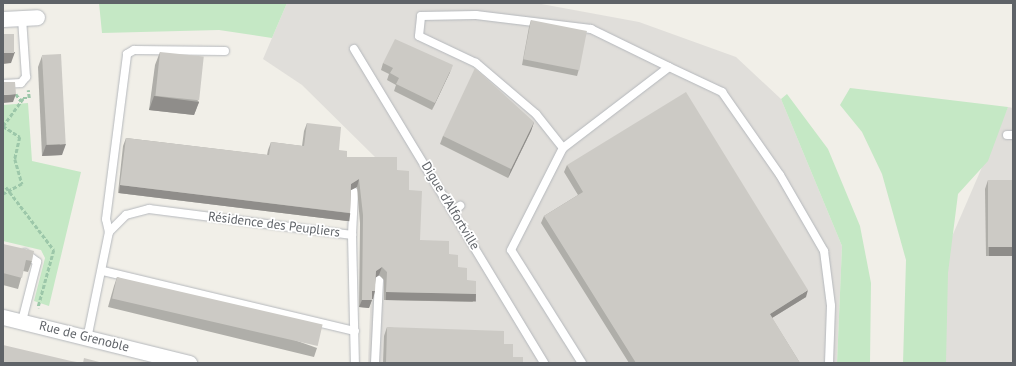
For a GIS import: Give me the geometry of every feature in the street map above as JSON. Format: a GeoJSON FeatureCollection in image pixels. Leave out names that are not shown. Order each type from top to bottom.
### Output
{"type":"FeatureCollection","features":[{"type":"Feature","properties":{"kind":"street"},"geometry":{"type":"LineString","coordinates":[[3,19],[37,17]]}},
{"type":"Feature","properties":{"kind":"street","name":"Rue de Grenoble"},"geometry":{"type":"LineString","coordinates":[[3,317],[189,363]]}},
{"type":"Feature","properties":{"kind":"lane"},"geometry":{"type":"LineString","coordinates":[[563,148],[536,114],[476,63],[419,36],[421,16],[476,15],[591,29],[722,92],[780,175],[824,251],[831,306],[829,363]]}},
{"type":"Feature","properties":{"kind":"lane"},"geometry":{"type":"LineString","coordinates":[[3,84],[21,83],[26,77],[22,18]]}},
{"type":"Feature","properties":{"kind":"lane","name":"Digue d'Alfortville"},"geometry":{"type":"LineString","coordinates":[[354,49],[544,363]]}},
{"type":"Feature","properties":{"kind":"lane"},"geometry":{"type":"LineString","coordinates":[[88,339],[103,271],[109,232],[106,219],[127,54],[134,50],[225,51]]}},
{"type":"Feature","properties":{"kind":"lane"},"geometry":{"type":"LineString","coordinates":[[582,363],[511,250],[563,148],[669,67]]}},
{"type":"Feature","properties":{"kind":"lane"},"geometry":{"type":"LineString","coordinates":[[352,235],[354,192]]}},
{"type":"Feature","properties":{"kind":"lane"},"geometry":{"type":"LineString","coordinates":[[453,211],[460,206]]}},
{"type":"Feature","properties":{"kind":"lane","name":"Résidence des Peupliers"},"geometry":{"type":"LineString","coordinates":[[109,232],[126,215],[149,209],[352,235],[355,363]]}},
{"type":"Feature","properties":{"kind":"lane"},"geometry":{"type":"LineString","coordinates":[[17,251],[32,255],[37,262],[22,322]]}},
{"type":"Feature","properties":{"kind":"lane"},"geometry":{"type":"LineString","coordinates":[[103,271],[355,331]]}},
{"type":"Feature","properties":{"kind":"lane"},"geometry":{"type":"LineString","coordinates":[[375,363],[379,280]]}},
{"type":"Feature","properties":{"kind":"path"},"geometry":{"type":"LineString","coordinates":[[16,97],[21,101]]}},
{"type":"Feature","properties":{"kind":"path"},"geometry":{"type":"LineString","coordinates":[[3,126],[20,137],[15,159],[22,184],[3,194]]}},
{"type":"Feature","properties":{"kind":"shaded area"},"geometry":{"type":"Polygon","coordinates":[[[287,3],[536,3],[639,22],[736,57],[781,99],[842,246],[837,363],[368,363],[376,158],[302,85],[263,59],[287,3]]]}},
{"type":"Feature","properties":{"kind":"shaded area"},"geometry":{"type":"Polygon","coordinates":[[[1008,107],[1013,108],[1013,363],[932,363],[944,255],[1008,107]]]}},
{"type":"Feature","properties":{"kind":"green space"},"geometry":{"type":"Polygon","coordinates":[[[99,3],[287,3],[272,38],[219,30],[102,33],[99,3]]]}},
{"type":"Feature","properties":{"kind":"green space"},"geometry":{"type":"Polygon","coordinates":[[[850,88],[1008,107],[988,161],[958,194],[948,273],[946,363],[903,363],[906,260],[882,174],[862,132],[840,105],[850,88]]]}},
{"type":"Feature","properties":{"kind":"green space"},"geometry":{"type":"Polygon","coordinates":[[[787,94],[828,149],[860,226],[871,283],[870,363],[837,363],[842,246],[781,99],[787,94]]]}},
{"type":"Feature","properties":{"kind":"green space"},"geometry":{"type":"Polygon","coordinates":[[[28,103],[32,161],[81,172],[49,306],[34,301],[45,258],[41,250],[3,241],[3,105],[28,103]]]}},
{"type":"Feature","properties":{"kind":"building"},"geometry":{"type":"Polygon","coordinates":[[[531,20],[587,31],[579,70],[523,59],[531,20]]]}},
{"type":"Feature","properties":{"kind":"building"},"geometry":{"type":"Polygon","coordinates":[[[3,34],[14,34],[14,53],[3,53],[3,34]]]}},
{"type":"Feature","properties":{"kind":"building"},"geometry":{"type":"Polygon","coordinates":[[[395,39],[453,65],[435,103],[396,84],[399,78],[390,73],[393,68],[383,63],[395,39]]]}},
{"type":"Feature","properties":{"kind":"building"},"geometry":{"type":"Polygon","coordinates":[[[160,52],[204,57],[199,100],[155,96],[160,52]]]}},
{"type":"Feature","properties":{"kind":"building"},"geometry":{"type":"Polygon","coordinates":[[[61,54],[66,144],[47,145],[42,55],[61,54]]]}},
{"type":"Feature","properties":{"kind":"building"},"geometry":{"type":"Polygon","coordinates":[[[475,68],[534,122],[511,169],[443,136],[475,68]]]}},
{"type":"Feature","properties":{"kind":"building"},"geometry":{"type":"Polygon","coordinates":[[[3,82],[15,82],[16,94],[3,95],[3,82]]]}},
{"type":"Feature","properties":{"kind":"building"},"geometry":{"type":"Polygon","coordinates":[[[686,92],[808,290],[770,314],[800,363],[636,363],[544,216],[583,192],[567,165],[686,92]]]}},
{"type":"Feature","properties":{"kind":"building"},"geometry":{"type":"Polygon","coordinates":[[[307,123],[341,127],[339,150],[347,151],[347,157],[397,157],[397,170],[409,171],[409,190],[422,191],[420,240],[449,241],[449,254],[458,255],[458,267],[467,268],[467,280],[476,281],[476,294],[386,292],[387,272],[382,267],[376,271],[375,291],[372,291],[372,300],[362,300],[363,215],[359,179],[351,184],[350,213],[120,185],[126,138],[269,155],[271,142],[304,146],[307,123]]]}},
{"type":"Feature","properties":{"kind":"building"},"geometry":{"type":"Polygon","coordinates":[[[988,180],[1013,180],[1013,247],[988,247],[988,180]]]}},
{"type":"Feature","properties":{"kind":"building"},"geometry":{"type":"Polygon","coordinates":[[[3,244],[34,251],[32,261],[26,260],[22,278],[3,273],[3,244]]]}},
{"type":"Feature","properties":{"kind":"building"},"geometry":{"type":"Polygon","coordinates":[[[117,277],[323,324],[318,346],[112,298],[117,277]]]}},
{"type":"Feature","properties":{"kind":"building"},"geometry":{"type":"Polygon","coordinates":[[[387,327],[504,331],[504,344],[513,344],[513,357],[523,357],[523,363],[386,363],[387,327]]]}},
{"type":"Feature","properties":{"kind":"building"},"geometry":{"type":"Polygon","coordinates":[[[3,345],[71,361],[83,363],[3,363],[3,345]]]}},
{"type":"Feature","properties":{"kind":"building"},"geometry":{"type":"Polygon","coordinates":[[[84,358],[103,363],[83,363],[84,358]]]}}]}
